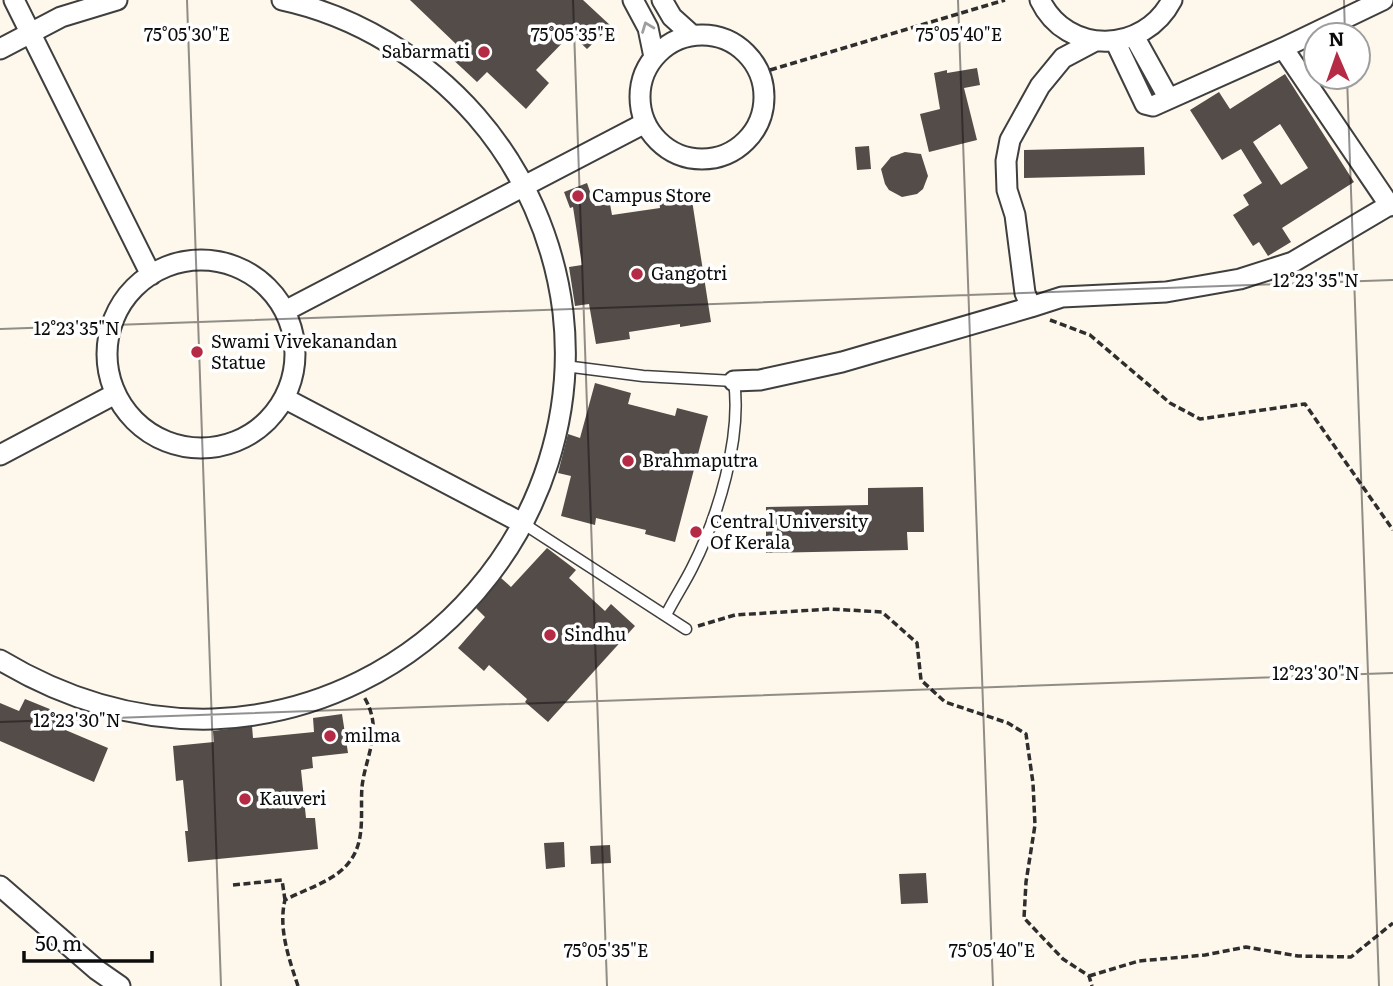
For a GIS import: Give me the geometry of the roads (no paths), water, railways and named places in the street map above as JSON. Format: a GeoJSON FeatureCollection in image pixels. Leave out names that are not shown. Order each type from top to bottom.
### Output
{"type":"FeatureCollection","features":[{"type":"Feature","properties":{"kind":"street"},"geometry":{"type":"LineString","coordinates":[[14,0],[151,275]]}},
{"type":"Feature","properties":{"kind":"street"},"geometry":{"type":"LineString","coordinates":[[0,49],[61,17],[117,0]]}},
{"type":"Feature","properties":{"kind":"street"},"geometry":{"type":"LineString","coordinates":[[0,660],[45,685],[103,706],[139,714],[176,718],[225,718],[286,708],[356,684],[407,654],[453,617],[492,573],[524,524],[538,494],[555,442],[563,399],[565,329],[555,268],[540,220],[524,187],[488,130],[442,81],[415,60],[357,26],[326,13],[282,0]]}},
{"type":"Feature","properties":{"kind":"street"},"geometry":{"type":"LineString","coordinates":[[633,0],[648,28],[654,57]]}},
{"type":"Feature","properties":{"kind":"street"},"geometry":{"type":"LineString","coordinates":[[662,0],[673,17],[692,35]]}},
{"type":"Feature","properties":{"kind":"street"},"geometry":{"type":"LineString","coordinates":[[1040,0],[1058,24],[1075,35],[1095,41],[1115,41],[1135,36],[1152,26],[1172,0]]}},
{"type":"Feature","properties":{"kind":"street"},"geometry":{"type":"LineString","coordinates":[[1115,41],[1145,104],[1153,106],[1383,0]]}},
{"type":"Feature","properties":{"kind":"street"},"geometry":{"type":"LineString","coordinates":[[692,35],[724,39],[739,47],[760,73],[764,99],[758,124],[749,139],[727,154],[701,160],[668,150],[654,138],[645,123],[639,96],[646,69],[654,57],[664,47],[692,35]]}},
{"type":"Feature","properties":{"kind":"street"},"geometry":{"type":"LineString","coordinates":[[1135,36],[1169,99]]}},
{"type":"Feature","properties":{"kind":"street"},"geometry":{"type":"LineString","coordinates":[[1025,308],[1015,215],[1007,190],[1006,161],[1010,141],[1040,86],[1063,58],[1095,41]]}},
{"type":"Feature","properties":{"kind":"street"},"geometry":{"type":"LineString","coordinates":[[734,381],[760,380],[842,362],[1062,297],[1166,292],[1240,279],[1293,262],[1391,204],[1283,48]]}},
{"type":"Feature","properties":{"kind":"street"},"geometry":{"type":"LineString","coordinates":[[285,311],[645,123]]}},
{"type":"Feature","properties":{"kind":"street"},"geometry":{"type":"LineString","coordinates":[[200,260],[226,264],[250,274],[270,290],[285,311],[293,332],[296,355],[293,377],[284,398],[269,420],[249,436],[224,445],[199,448],[173,444],[149,433],[130,416],[115,394],[107,368],[107,341],[115,315],[130,292],[151,275],[174,264],[200,260]]}},
{"type":"Feature","properties":{"kind":"street"},"geometry":{"type":"LineString","coordinates":[[0,455],[115,394]]}},
{"type":"Feature","properties":{"kind":"street"},"geometry":{"type":"LineString","coordinates":[[284,398],[524,524]]}},
{"type":"Feature","properties":{"kind":"street"},"geometry":{"type":"LineString","coordinates":[[0,886],[120,986]]}},
{"type":"Feature","properties":{"kind":"lane"},"geometry":{"type":"LineString","coordinates":[[565,366],[643,376],[734,381],[737,397],[733,436],[718,501],[692,568],[666,615]]}},
{"type":"Feature","properties":{"kind":"lane"},"geometry":{"type":"LineString","coordinates":[[524,524],[686,629]]}},
{"type":"Feature","properties":{"kind":"place","name":"Sabarmati"},"geometry":{"type":"Point","coordinates":[484,52]}},
{"type":"Feature","properties":{"kind":"place","name":"Campus Store"},"geometry":{"type":"Point","coordinates":[578,196]}},
{"type":"Feature","properties":{"kind":"place","name":"Gangotri"},"geometry":{"type":"Point","coordinates":[637,274]}},
{"type":"Feature","properties":{"kind":"place","name":"Swami Vivekanandan Statue"},"geometry":{"type":"Point","coordinates":[197,352]}},
{"type":"Feature","properties":{"kind":"place","name":"Brahmaputra"},"geometry":{"type":"Point","coordinates":[628,461]}},
{"type":"Feature","properties":{"kind":"place","name":"Central University Of Kerala"},"geometry":{"type":"Point","coordinates":[696,532]}},
{"type":"Feature","properties":{"kind":"place","name":"Sindhu"},"geometry":{"type":"Point","coordinates":[550,635]}},
{"type":"Feature","properties":{"kind":"place","name":"milma"},"geometry":{"type":"Point","coordinates":[330,736]}},
{"type":"Feature","properties":{"kind":"place","name":"Kauveri"},"geometry":{"type":"Point","coordinates":[245,799]}}]}
